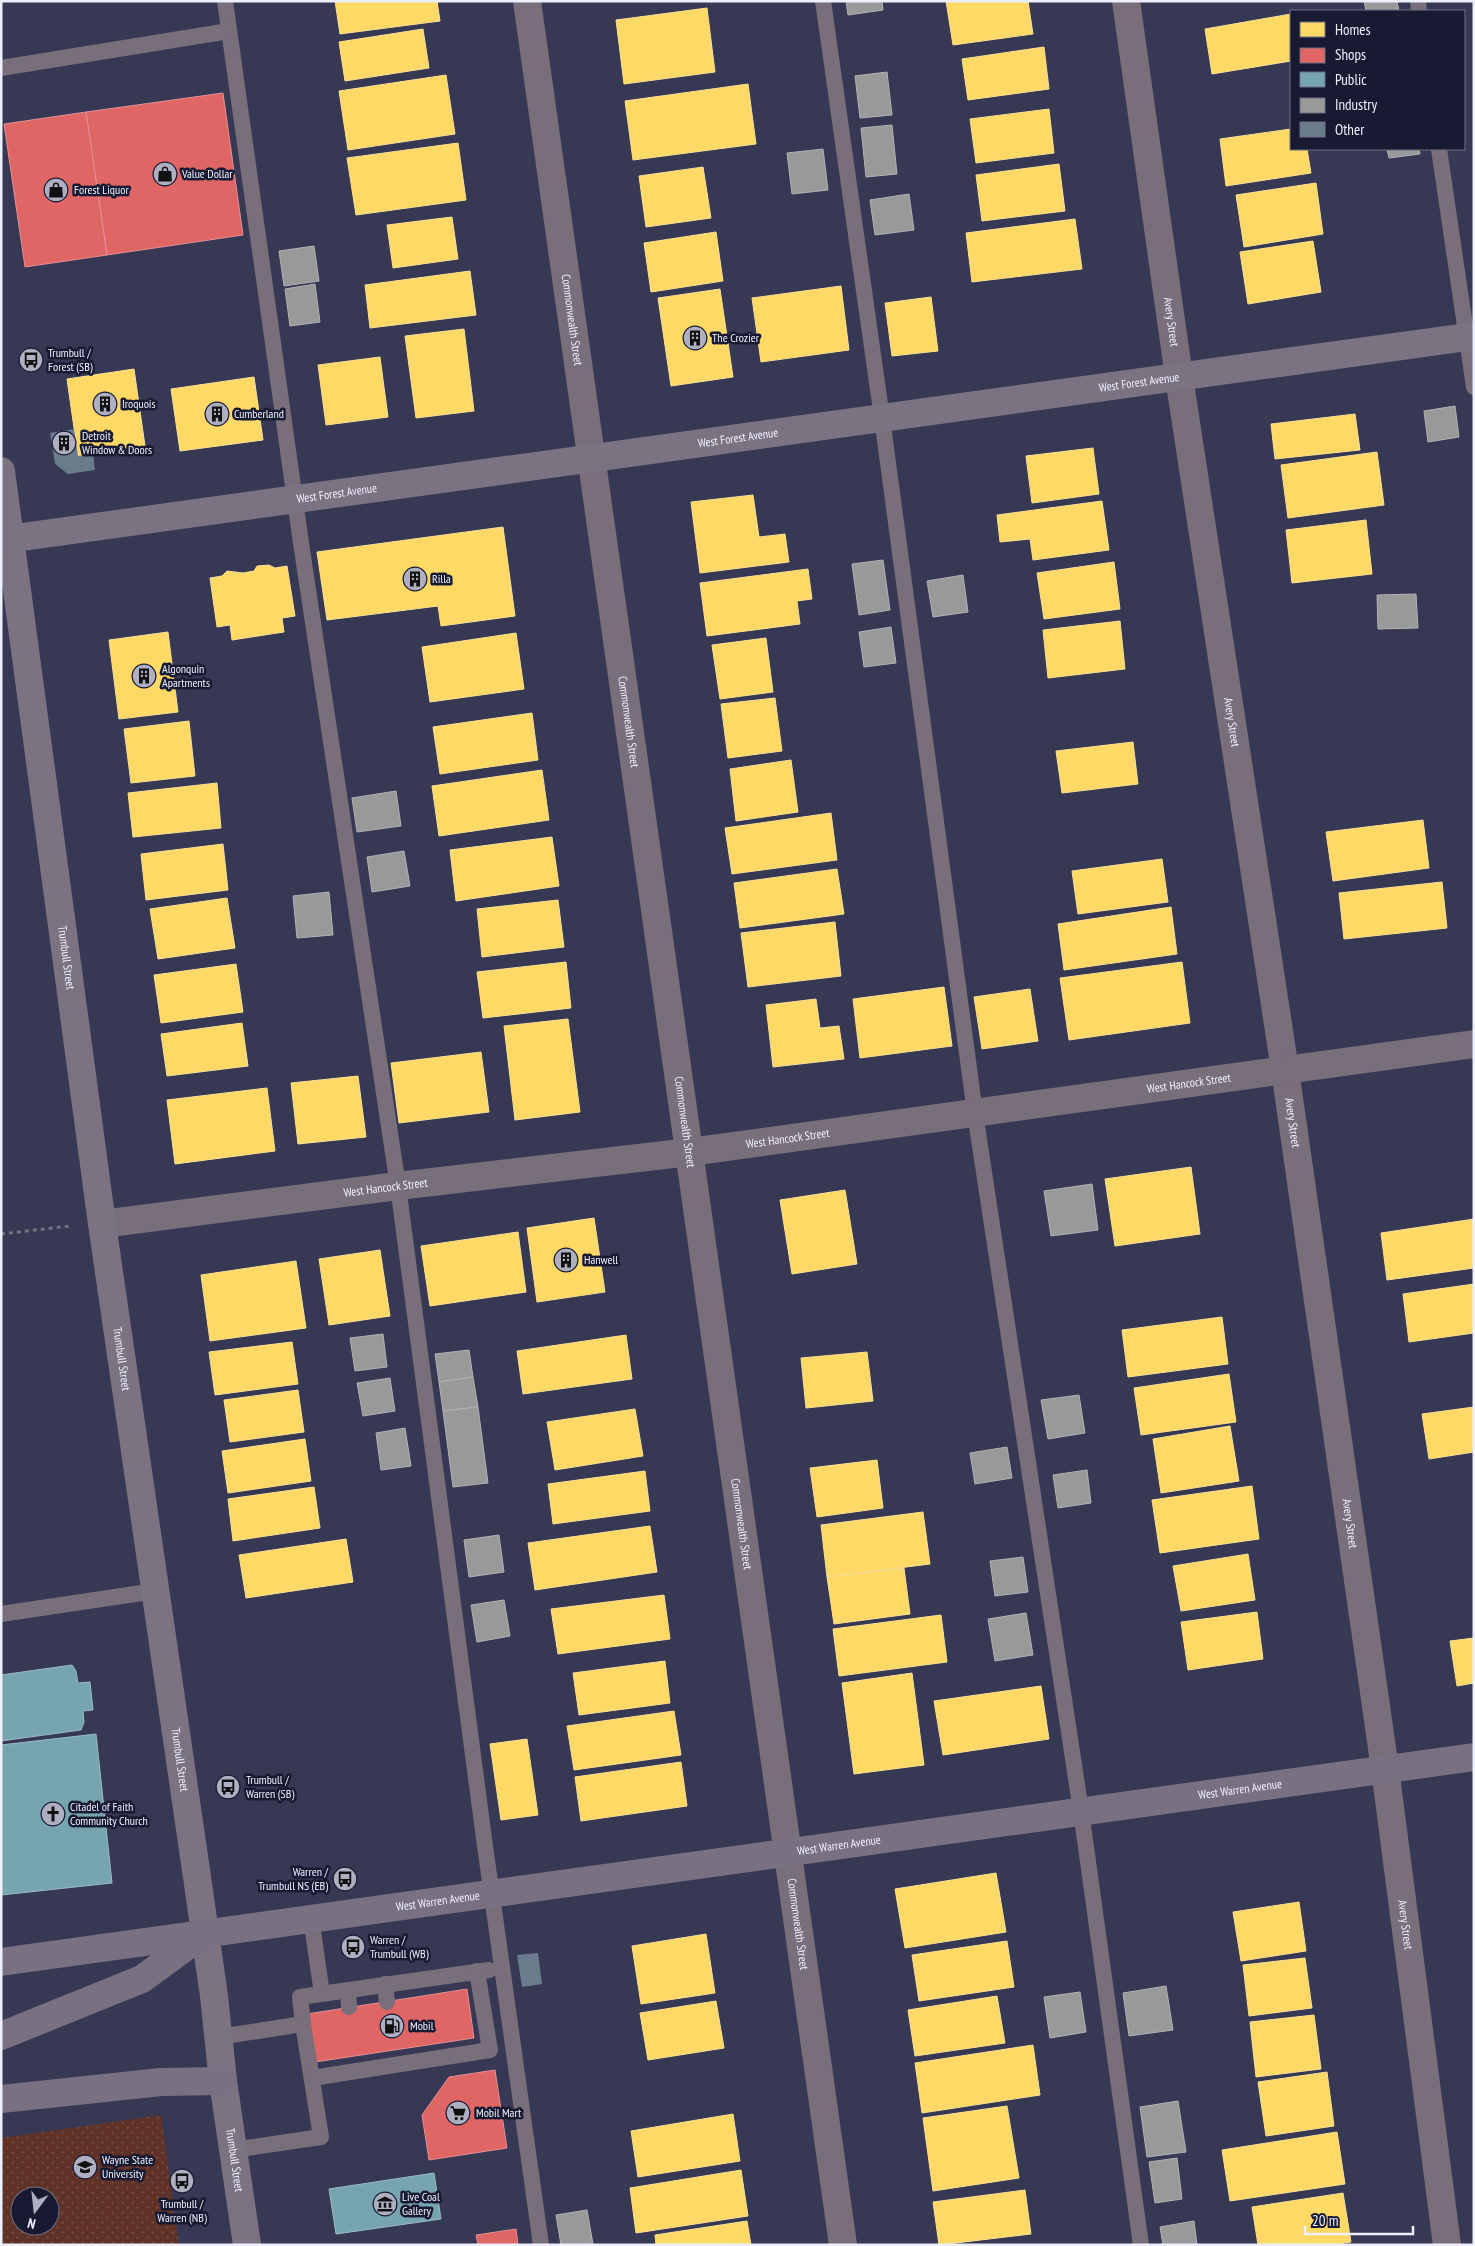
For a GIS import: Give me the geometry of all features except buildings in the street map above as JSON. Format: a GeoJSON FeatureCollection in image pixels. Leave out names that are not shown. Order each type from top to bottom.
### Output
{"type":"FeatureCollection","features":[{"type":"Feature","properties":{"kind":"main road","name":"West Warren Avenue"},"geometry":{"type":"LineString","coordinates":[[1,1962],[492,1892],[1474,1757]]}},
{"type":"Feature","properties":{"kind":"main road","name":"West Warren Avenue"},"geometry":{"type":"LineString","coordinates":[[1,2036],[142,1979],[205,1932]]}},
{"type":"Feature","properties":{"kind":"main road"},"geometry":{"type":"LineString","coordinates":[[1,2099],[161,2082],[223,2081]]}},
{"type":"Feature","properties":{"kind":"street","name":"Commonwealth Street"},"geometry":{"type":"LineString","coordinates":[[527,1],[843,2245]]}},
{"type":"Feature","properties":{"kind":"street","name":"Avery Street"},"geometry":{"type":"LineString","coordinates":[[1126,1],[1179,377],[1285,1070],[1385,1769],[1447,2245]]}},
{"type":"Feature","properties":{"kind":"street","name":"West Forest Avenue"},"geometry":{"type":"LineString","coordinates":[[6,540],[1470,336]]}},
{"type":"Feature","properties":{"kind":"street","name":"Trumbull Street"},"geometry":{"type":"LineString","coordinates":[[1,471],[6,540],[102,1224],[205,1932],[223,2081],[247,2245]]}},
{"type":"Feature","properties":{"kind":"street","name":"West Hancock Street"},"geometry":{"type":"LineString","coordinates":[[102,1224],[398,1186],[690,1152],[1474,1044]]}},
{"type":"Feature","properties":{"kind":"lane"},"geometry":{"type":"LineString","coordinates":[[225,1],[295,500],[398,1186],[502,1968],[541,2245]]}},
{"type":"Feature","properties":{"kind":"lane"},"geometry":{"type":"LineString","coordinates":[[823,1],[882,418],[975,1113],[1080,1811],[1141,2245]]}},
{"type":"Feature","properties":{"kind":"lane"},"geometry":{"type":"LineString","coordinates":[[1,68],[229,31]]}},
{"type":"Feature","properties":{"kind":"lane"},"geometry":{"type":"LineString","coordinates":[[1439,150],[1470,336],[1474,387]]}},
{"type":"Feature","properties":{"kind":"lane"},"geometry":{"type":"LineString","coordinates":[[1,1614],[155,1591]]}},
{"type":"Feature","properties":{"kind":"lane"},"geometry":{"type":"LineString","coordinates":[[311,1918],[322,1994]]}},
{"type":"Feature","properties":{"kind":"lane"},"geometry":{"type":"LineString","coordinates":[[233,2150],[321,2137],[300,1997],[386,1984],[427,1987],[478,1971],[502,1968]]}},
{"type":"Feature","properties":{"kind":"lane"},"geometry":{"type":"LineString","coordinates":[[312,2078],[357,2063],[437,2051],[490,2050],[478,1971]]}},
{"type":"Feature","properties":{"kind":"lane"},"geometry":{"type":"LineString","coordinates":[[386,1984],[387,2002]]}},
{"type":"Feature","properties":{"kind":"lane"},"geometry":{"type":"LineString","coordinates":[[348,1990],[350,2007]]}},
{"type":"Feature","properties":{"kind":"lane"},"geometry":{"type":"LineString","coordinates":[[218,2037],[304,2024]]}},
{"type":"Feature","properties":{"kind":"path"},"geometry":{"type":"LineString","coordinates":[[1,1234],[102,1224]]}},
{"type":"Feature","properties":{"kind":"shaded area","name":"Wayne State University"},"geometry":{"type":"Polygon","coordinates":[[[161,2115],[179,2245],[1,2245],[1,2138],[161,2115]]]}},
{"type":"Feature","properties":{"kind":"place","name":"Value Dollar"},"geometry":{"type":"Point","coordinates":[165,174]}},
{"type":"Feature","properties":{"kind":"place","name":"Forest Liquor"},"geometry":{"type":"Point","coordinates":[56,190]}},
{"type":"Feature","properties":{"kind":"place","name":"The Crozier"},"geometry":{"type":"Point","coordinates":[695,338]}},
{"type":"Feature","properties":{"kind":"place","name":"Trumbull / Forest (SB)"},"geometry":{"type":"Point","coordinates":[31,360]}},
{"type":"Feature","properties":{"kind":"place","name":"Iroquois"},"geometry":{"type":"Point","coordinates":[105,404]}},
{"type":"Feature","properties":{"kind":"place","name":"Cumberland"},"geometry":{"type":"Point","coordinates":[217,414]}},
{"type":"Feature","properties":{"kind":"place","name":"Detroit Window & Doors"},"geometry":{"type":"Point","coordinates":[64,443]}},
{"type":"Feature","properties":{"kind":"place","name":"Rilla"},"geometry":{"type":"Point","coordinates":[415,579]}},
{"type":"Feature","properties":{"kind":"place","name":"Algonquin Apartments"},"geometry":{"type":"Point","coordinates":[144,676]}},
{"type":"Feature","properties":{"kind":"place","name":"Hanwell"},"geometry":{"type":"Point","coordinates":[566,1260]}},
{"type":"Feature","properties":{"kind":"place","name":"Trumbull / Warren (SB)"},"geometry":{"type":"Point","coordinates":[228,1787]}},
{"type":"Feature","properties":{"kind":"place","name":"Citadel of Faith Community Church"},"geometry":{"type":"Point","coordinates":[53,1814]}},
{"type":"Feature","properties":{"kind":"place","name":"Warren / Trumbull NS (EB)"},"geometry":{"type":"Point","coordinates":[345,1879]}},
{"type":"Feature","properties":{"kind":"place","name":"Warren / Trumbull (WB)"},"geometry":{"type":"Point","coordinates":[353,1947]}},
{"type":"Feature","properties":{"kind":"place","name":"Mobil"},"geometry":{"type":"Point","coordinates":[392,2026]}},
{"type":"Feature","properties":{"kind":"place","name":"Mobil Mart"},"geometry":{"type":"Point","coordinates":[458,2113]}},
{"type":"Feature","properties":{"kind":"place","name":"Wayne State University"},"geometry":{"type":"Point","coordinates":[85,2167]}},
{"type":"Feature","properties":{"kind":"place","name":"Trumbull / Warren (NB)"},"geometry":{"type":"Point","coordinates":[182,2181]}},
{"type":"Feature","properties":{"kind":"place","name":"Live Coal Gallery"},"geometry":{"type":"Point","coordinates":[385,2204]}}]}
